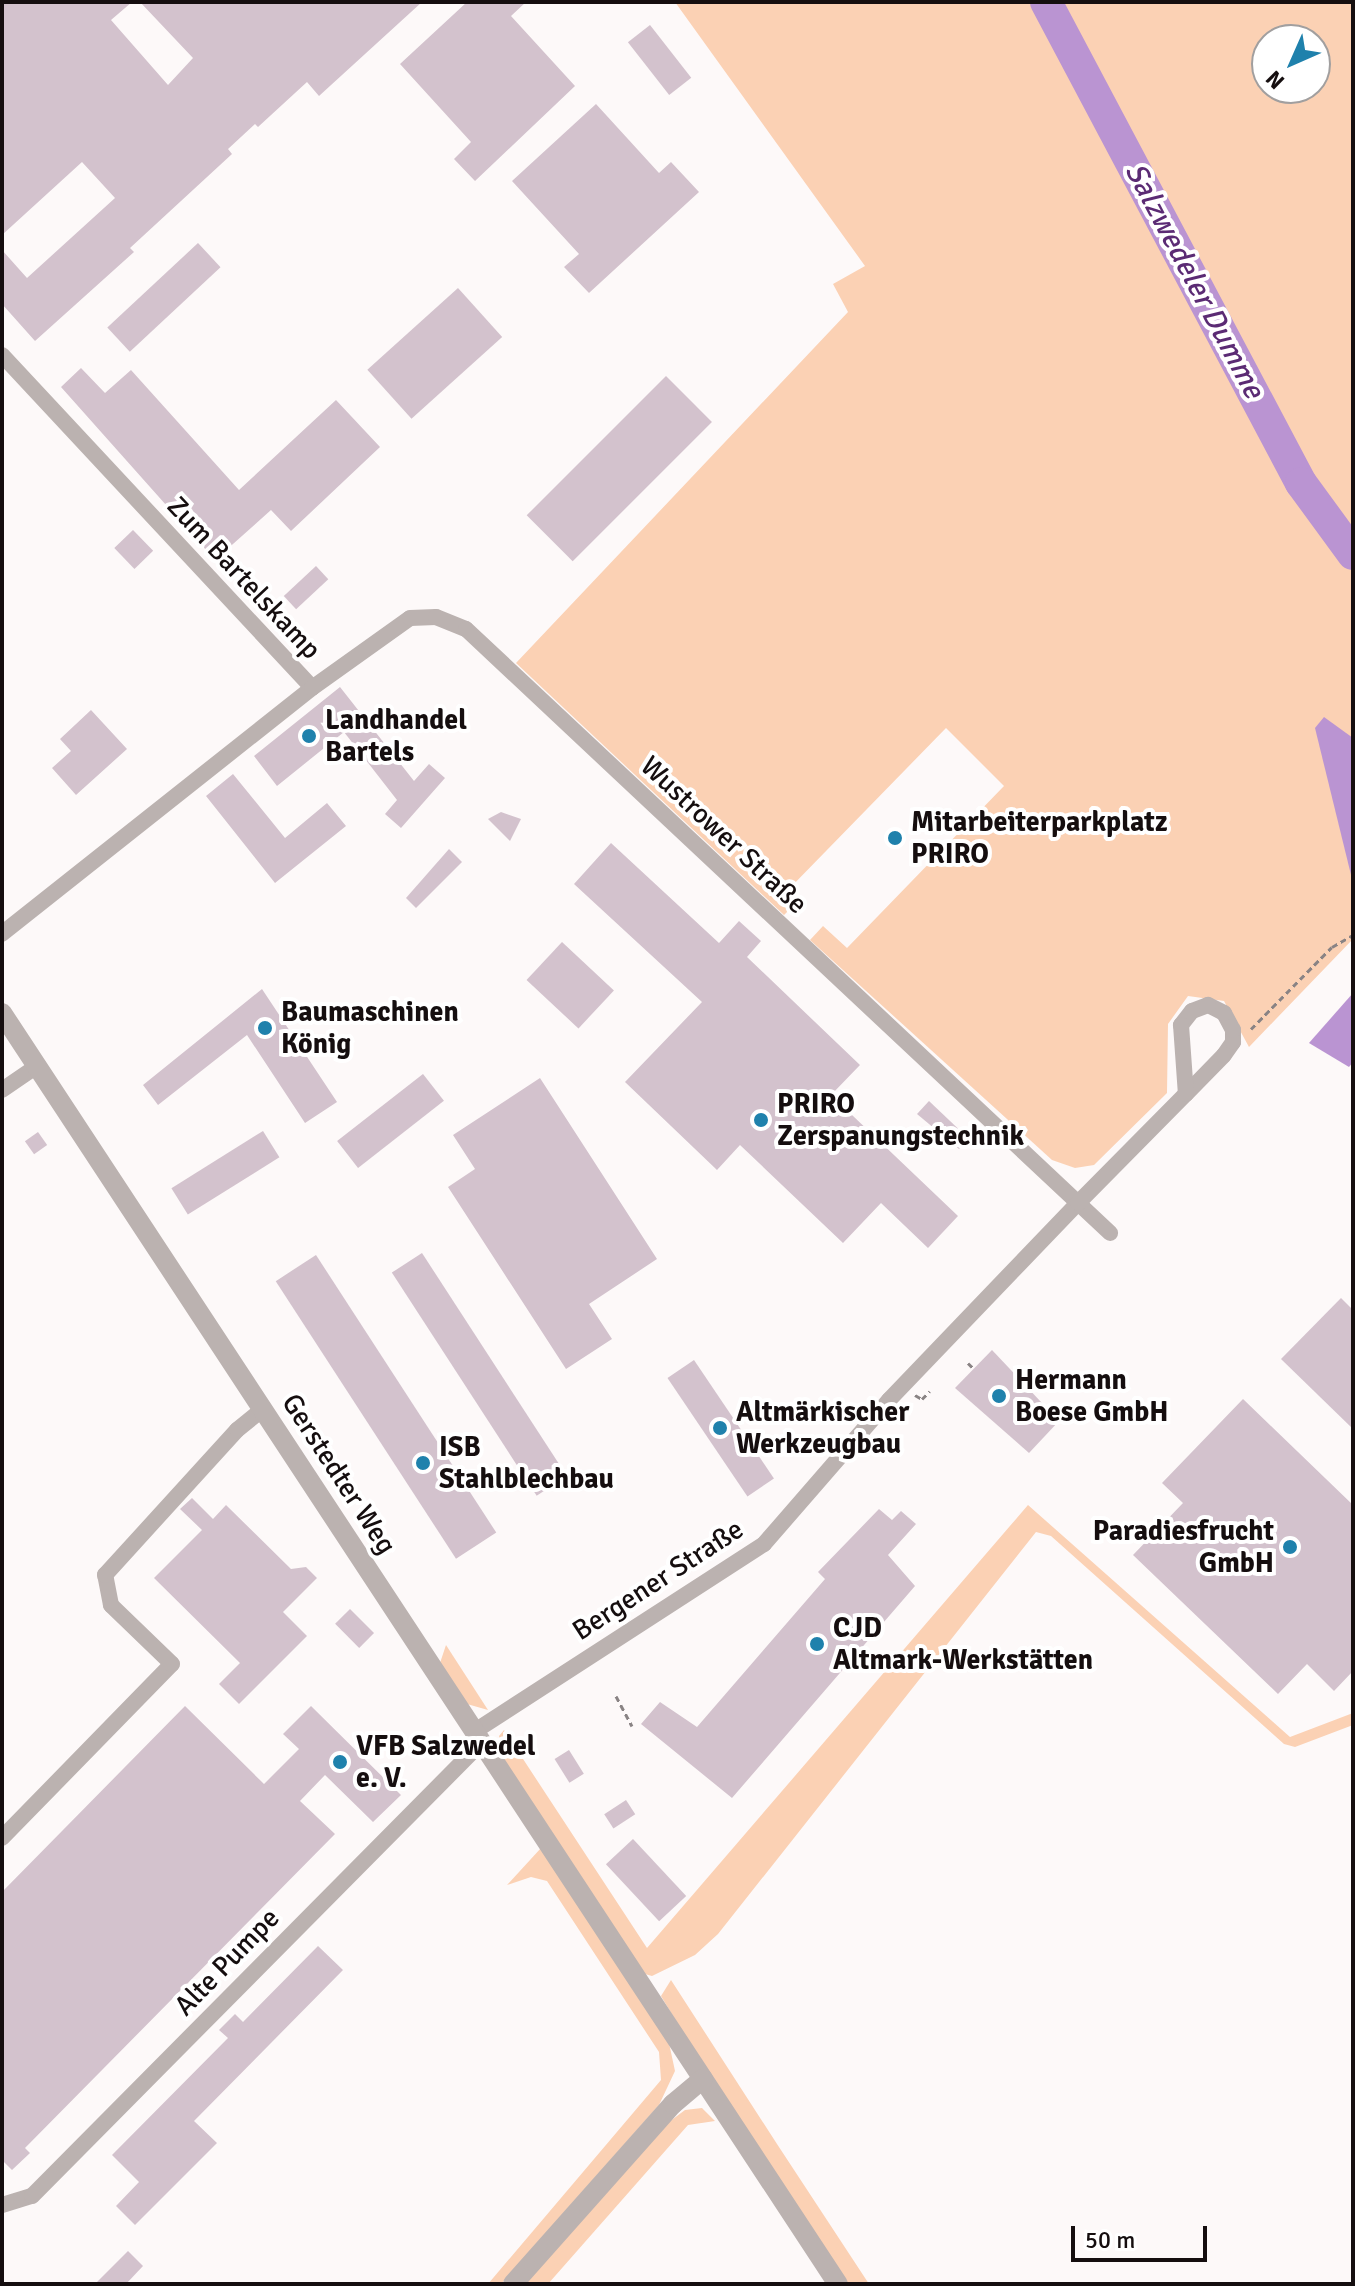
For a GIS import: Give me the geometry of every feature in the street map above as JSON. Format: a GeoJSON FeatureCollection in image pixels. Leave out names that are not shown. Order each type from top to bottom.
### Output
{"type":"FeatureCollection","features":[{"type":"Feature","properties":{"kind":"street","name":"Zum Bartelskamp"},"geometry":{"type":"LineString","coordinates":[[2,355],[312,688],[2,934]]}},
{"type":"Feature","properties":{"kind":"street","name":"Wustrower Straße"},"geometry":{"type":"LineString","coordinates":[[312,688],[410,618],[436,617],[466,629],[1110,1233]]}},
{"type":"Feature","properties":{"kind":"street","name":"Bergener Straße"},"geometry":{"type":"LineString","coordinates":[[478,1736],[764,1544],[889,1400],[1186,1094],[1233,1042],[1224,1013],[1208,1005],[1192,1011],[1181,1025],[1186,1094]]}},
{"type":"Feature","properties":{"kind":"street","name":"Gerstedter Weg"},"geometry":{"type":"LineString","coordinates":[[2,1013],[838,2284]]}},
{"type":"Feature","properties":{"kind":"street"},"geometry":{"type":"LineString","coordinates":[[2,1090],[37,1066]]}},
{"type":"Feature","properties":{"kind":"street"},"geometry":{"type":"LineString","coordinates":[[2,1838],[172,1664],[111,1605],[105,1575],[237,1430],[263,1409]]}},
{"type":"Feature","properties":{"kind":"street","name":"Alte Pumpe"},"geometry":{"type":"LineString","coordinates":[[2,2205],[32,2196],[478,1736]]}},
{"type":"Feature","properties":{"kind":"street"},"geometry":{"type":"LineString","coordinates":[[513,2284],[673,2104],[703,2079]]}},
{"type":"Feature","properties":{"kind":"path"},"geometry":{"type":"LineString","coordinates":[[1240,1038],[1292,993],[1332,947],[1353,935]]}},
{"type":"Feature","properties":{"kind":"path"},"geometry":{"type":"LineString","coordinates":[[968,1363],[974,1369]]}},
{"type":"Feature","properties":{"kind":"path"},"geometry":{"type":"LineString","coordinates":[[923,1398],[930,1391]]}},
{"type":"Feature","properties":{"kind":"path"},"geometry":{"type":"LineString","coordinates":[[616,1696],[632,1726]]}},
{"type":"Feature","properties":{"kind":"shaded area"},"geometry":{"type":"Polygon","coordinates":[[[675,2],[1353,2],[1353,939],[1249,1047],[1224,1001],[1188,996],[1168,1024],[1167,1093],[1094,1165],[1075,1168],[1052,1160],[810,940],[823,926],[847,948],[1004,786],[946,728],[787,891],[797,902],[784,915],[516,663],[848,312],[833,284],[865,266],[675,2]]]}},
{"type":"Feature","properties":{"kind":"shaded area"},"geometry":{"type":"Polygon","coordinates":[[[1324,717],[1353,738],[1353,883],[1315,728],[1324,717]]]}},
{"type":"Feature","properties":{"kind":"shaded area"},"geometry":{"type":"Polygon","coordinates":[[[1353,993],[1353,1062],[1349,1067],[1309,1043],[1353,993]]]}},
{"type":"Feature","properties":{"kind":"shaded area"},"geometry":{"type":"Polygon","coordinates":[[[1028,1505],[1290,1737],[1353,1713],[1353,1725],[1295,1747],[1284,1744],[1051,1536],[1036,1532],[718,1934],[695,1955],[652,1976],[645,1974],[503,1758],[499,1736],[504,1730],[647,1948],[1028,1505]]]}},
{"type":"Feature","properties":{"kind":"shaded area"},"geometry":{"type":"Polygon","coordinates":[[[446,1645],[488,1710],[467,1704],[440,1663],[446,1645]]]}},
{"type":"Feature","properties":{"kind":"shaded area"},"geometry":{"type":"Polygon","coordinates":[[[541,1848],[669,2043],[675,2071],[659,2105],[501,2284],[488,2284],[661,2080],[659,2052],[547,1881],[531,1877],[507,1885],[541,1848]]]}},
{"type":"Feature","properties":{"kind":"shaded area"},"geometry":{"type":"Polygon","coordinates":[[[671,1980],[869,2284],[848,2284],[679,2026],[661,1996],[671,1980]]]}},
{"type":"Feature","properties":{"kind":"shaded area"},"geometry":{"type":"Polygon","coordinates":[[[702,2108],[715,2121],[688,2125],[548,2284],[525,2284],[669,2122],[685,2110],[702,2108]]]}},
{"type":"Feature","properties":{"kind":"building"},"geometry":{"type":"Polygon","coordinates":[[[2,2],[132,2],[111,20],[168,85],[193,58],[140,2],[422,2],[319,96],[307,82],[258,127],[255,124],[228,149],[232,154],[130,248],[134,252],[35,341],[2,304],[2,250],[27,278],[115,198],[82,162],[2,235],[2,2]]]}},
{"type":"Feature","properties":{"kind":"building"},"geometry":{"type":"Polygon","coordinates":[[[467,2],[526,2],[511,16],[575,86],[475,181],[454,159],[471,142],[400,64],[467,2]]]}},
{"type":"Feature","properties":{"kind":"building"},"geometry":{"type":"Polygon","coordinates":[[[650,25],[691,78],[669,95],[628,42],[650,25]]]}},
{"type":"Feature","properties":{"kind":"building"},"geometry":{"type":"Polygon","coordinates":[[[596,104],[659,173],[671,162],[699,192],[589,293],[564,267],[579,254],[512,181],[596,104]]]}},
{"type":"Feature","properties":{"kind":"building"},"geometry":{"type":"Polygon","coordinates":[[[198,243],[221,267],[130,352],[107,328],[198,243]]]}},
{"type":"Feature","properties":{"kind":"building"},"geometry":{"type":"Polygon","coordinates":[[[458,288],[502,337],[411,419],[367,370],[458,288]]]}},
{"type":"Feature","properties":{"kind":"building"},"geometry":{"type":"Polygon","coordinates":[[[81,368],[105,393],[131,370],[239,490],[336,400],[380,447],[291,531],[271,510],[215,560],[61,387],[81,368]]]}},
{"type":"Feature","properties":{"kind":"building"},"geometry":{"type":"Polygon","coordinates":[[[666,376],[712,422],[573,561],[527,515],[666,376]]]}},
{"type":"Feature","properties":{"kind":"building"},"geometry":{"type":"Polygon","coordinates":[[[133,530],[153,551],[134,569],[114,548],[133,530]]]}},
{"type":"Feature","properties":{"kind":"building"},"geometry":{"type":"Polygon","coordinates":[[[316,566],[328,579],[296,609],[284,596],[316,566]]]}},
{"type":"Feature","properties":{"kind":"building"},"geometry":{"type":"Polygon","coordinates":[[[340,687],[414,781],[429,764],[445,778],[401,828],[385,814],[397,800],[344,732],[277,786],[254,756],[340,687]]]}},
{"type":"Feature","properties":{"kind":"building"},"geometry":{"type":"Polygon","coordinates":[[[91,710],[127,749],[76,795],[52,768],[71,751],[60,739],[91,710]]]}},
{"type":"Feature","properties":{"kind":"building"},"geometry":{"type":"Polygon","coordinates":[[[233,774],[285,838],[327,803],[346,826],[275,883],[206,796],[233,774]]]}},
{"type":"Feature","properties":{"kind":"building"},"geometry":{"type":"Polygon","coordinates":[[[501,812],[521,819],[510,841],[488,819],[501,812]]]}},
{"type":"Feature","properties":{"kind":"building","name":"PRIRO Zerspanungstechnik"},"geometry":{"type":"Polygon","coordinates":[[[611,843],[719,943],[739,921],[761,941],[747,957],[860,1065],[831,1095],[958,1216],[928,1248],[881,1203],[843,1243],[740,1145],[717,1170],[625,1082],[702,1002],[574,884],[611,843]]]}},
{"type":"Feature","properties":{"kind":"building"},"geometry":{"type":"Polygon","coordinates":[[[449,849],[462,862],[416,908],[406,898],[449,849]]]}},
{"type":"Feature","properties":{"kind":"building"},"geometry":{"type":"Polygon","coordinates":[[[562,942],[614,990],[578,1028],[527,980],[562,942]]]}},
{"type":"Feature","properties":{"kind":"building"},"geometry":{"type":"Polygon","coordinates":[[[262,989],[337,1102],[305,1123],[247,1035],[158,1105],[143,1085],[262,989]]]}},
{"type":"Feature","properties":{"kind":"building"},"geometry":{"type":"Polygon","coordinates":[[[423,1074],[444,1101],[358,1168],[337,1141],[423,1074]]]}},
{"type":"Feature","properties":{"kind":"building"},"geometry":{"type":"Polygon","coordinates":[[[540,1078],[657,1259],[589,1304],[612,1339],[566,1369],[448,1187],[475,1169],[453,1135],[540,1078]]]}},
{"type":"Feature","properties":{"kind":"building"},"geometry":{"type":"Polygon","coordinates":[[[929,1101],[969,1139],[959,1149],[917,1114],[929,1101]]]}},
{"type":"Feature","properties":{"kind":"building"},"geometry":{"type":"Polygon","coordinates":[[[263,1131],[279,1157],[188,1215],[171,1188],[263,1131]]]}},
{"type":"Feature","properties":{"kind":"building"},"geometry":{"type":"Polygon","coordinates":[[[38,1132],[47,1145],[34,1154],[25,1141],[38,1132]]]}},
{"type":"Feature","properties":{"kind":"building"},"geometry":{"type":"Polygon","coordinates":[[[422,1253],[567,1476],[537,1496],[392,1273],[422,1253]]]}},
{"type":"Feature","properties":{"kind":"building"},"geometry":{"type":"Polygon","coordinates":[[[316,1255],[496,1533],[456,1559],[276,1281],[316,1255]]]}},
{"type":"Feature","properties":{"kind":"building"},"geometry":{"type":"Polygon","coordinates":[[[1341,1298],[1353,1310],[1353,1429],[1281,1359],[1341,1298]]]}},
{"type":"Feature","properties":{"kind":"building","name":"Hermann Boese GmbH"},"geometry":{"type":"Polygon","coordinates":[[[992,1350],[1059,1421],[1029,1453],[955,1388],[992,1350]]]}},
{"type":"Feature","properties":{"kind":"building","name":"Altmärkischer Werkzeugbau"},"geometry":{"type":"Polygon","coordinates":[[[694,1360],[774,1479],[747,1496],[667,1378],[694,1360]]]}},
{"type":"Feature","properties":{"kind":"building","name":"Paradiesfrucht GmbH"},"geometry":{"type":"Polygon","coordinates":[[[1243,1399],[1353,1505],[1353,1671],[1334,1691],[1307,1664],[1278,1694],[1133,1555],[1183,1503],[1162,1483],[1243,1399]]]}},
{"type":"Feature","properties":{"kind":"building"},"geometry":{"type":"Polygon","coordinates":[[[192,1498],[213,1519],[226,1505],[291,1569],[306,1567],[317,1578],[283,1612],[307,1636],[239,1704],[219,1684],[240,1663],[154,1578],[202,1530],[180,1509],[192,1498]]]}},
{"type":"Feature","properties":{"kind":"building","name":"CJD Altmark-Werkstätten"},"geometry":{"type":"Polygon","coordinates":[[[879,1509],[892,1520],[901,1511],[916,1524],[888,1555],[915,1586],[732,1798],[641,1724],[660,1702],[697,1727],[825,1579],[818,1572],[879,1509]]]}},
{"type":"Feature","properties":{"kind":"building"},"geometry":{"type":"Polygon","coordinates":[[[350,1609],[374,1633],[359,1648],[335,1624],[350,1609]]]}},
{"type":"Feature","properties":{"kind":"building"},"geometry":{"type":"Polygon","coordinates":[[[185,1706],[264,1784],[299,1749],[283,1734],[311,1706],[401,1795],[373,1822],[325,1775],[300,1801],[335,1834],[25,2148],[30,2153],[12,2170],[2,2160],[2,1892],[185,1706]]]}},
{"type":"Feature","properties":{"kind":"building"},"geometry":{"type":"Polygon","coordinates":[[[569,1750],[584,1774],[569,1783],[555,1759],[569,1750]]]}},
{"type":"Feature","properties":{"kind":"building"},"geometry":{"type":"Polygon","coordinates":[[[626,1800],[635,1814],[613,1828],[604,1814],[626,1800]]]}},
{"type":"Feature","properties":{"kind":"building"},"geometry":{"type":"Polygon","coordinates":[[[633,1839],[686,1896],[659,1921],[606,1864],[633,1839]]]}},
{"type":"Feature","properties":{"kind":"building"},"geometry":{"type":"Polygon","coordinates":[[[318,1946],[343,1970],[194,2121],[217,2143],[135,2225],[116,2206],[139,2182],[112,2155],[228,2038],[219,2030],[235,2014],[243,2022],[318,1946]]]}},
{"type":"Feature","properties":{"kind":"building"},"geometry":{"type":"Polygon","coordinates":[[[128,2251],[143,2266],[126,2284],[95,2284],[128,2251]]]}},
{"type":"Feature","properties":{"kind":"waterway","name":"Salzwedeler Dumme"},"geometry":{"type":"LineString","coordinates":[[1046,2],[1301,483],[1353,554]]}},
{"type":"Feature","properties":{"kind":"place","name":"Landhandel Bartels"},"geometry":{"type":"Point","coordinates":[309,736]}},
{"type":"Feature","properties":{"kind":"place","name":"Mitarbeiterparkplatz PRIRO"},"geometry":{"type":"Point","coordinates":[895,838]}},
{"type":"Feature","properties":{"kind":"place","name":"Baumaschinen König"},"geometry":{"type":"Point","coordinates":[265,1028]}},
{"type":"Feature","properties":{"kind":"place","name":"PRIRO Zerspanungstechnik"},"geometry":{"type":"Point","coordinates":[761,1120]}},
{"type":"Feature","properties":{"kind":"place","name":"Hermann Boese GmbH"},"geometry":{"type":"Point","coordinates":[999,1396]}},
{"type":"Feature","properties":{"kind":"place","name":"Altmärkischer Werkzeugbau"},"geometry":{"type":"Point","coordinates":[720,1428]}},
{"type":"Feature","properties":{"kind":"place","name":"ISB Stahlblechbau"},"geometry":{"type":"Point","coordinates":[423,1463]}},
{"type":"Feature","properties":{"kind":"place","name":"Paradiesfrucht GmbH"},"geometry":{"type":"Point","coordinates":[1290,1547]}},
{"type":"Feature","properties":{"kind":"place","name":"CJD Altmark-Werkstätten"},"geometry":{"type":"Point","coordinates":[817,1644]}},
{"type":"Feature","properties":{"kind":"place","name":"VFB Salzwedel e. V."},"geometry":{"type":"Point","coordinates":[340,1762]}}]}
